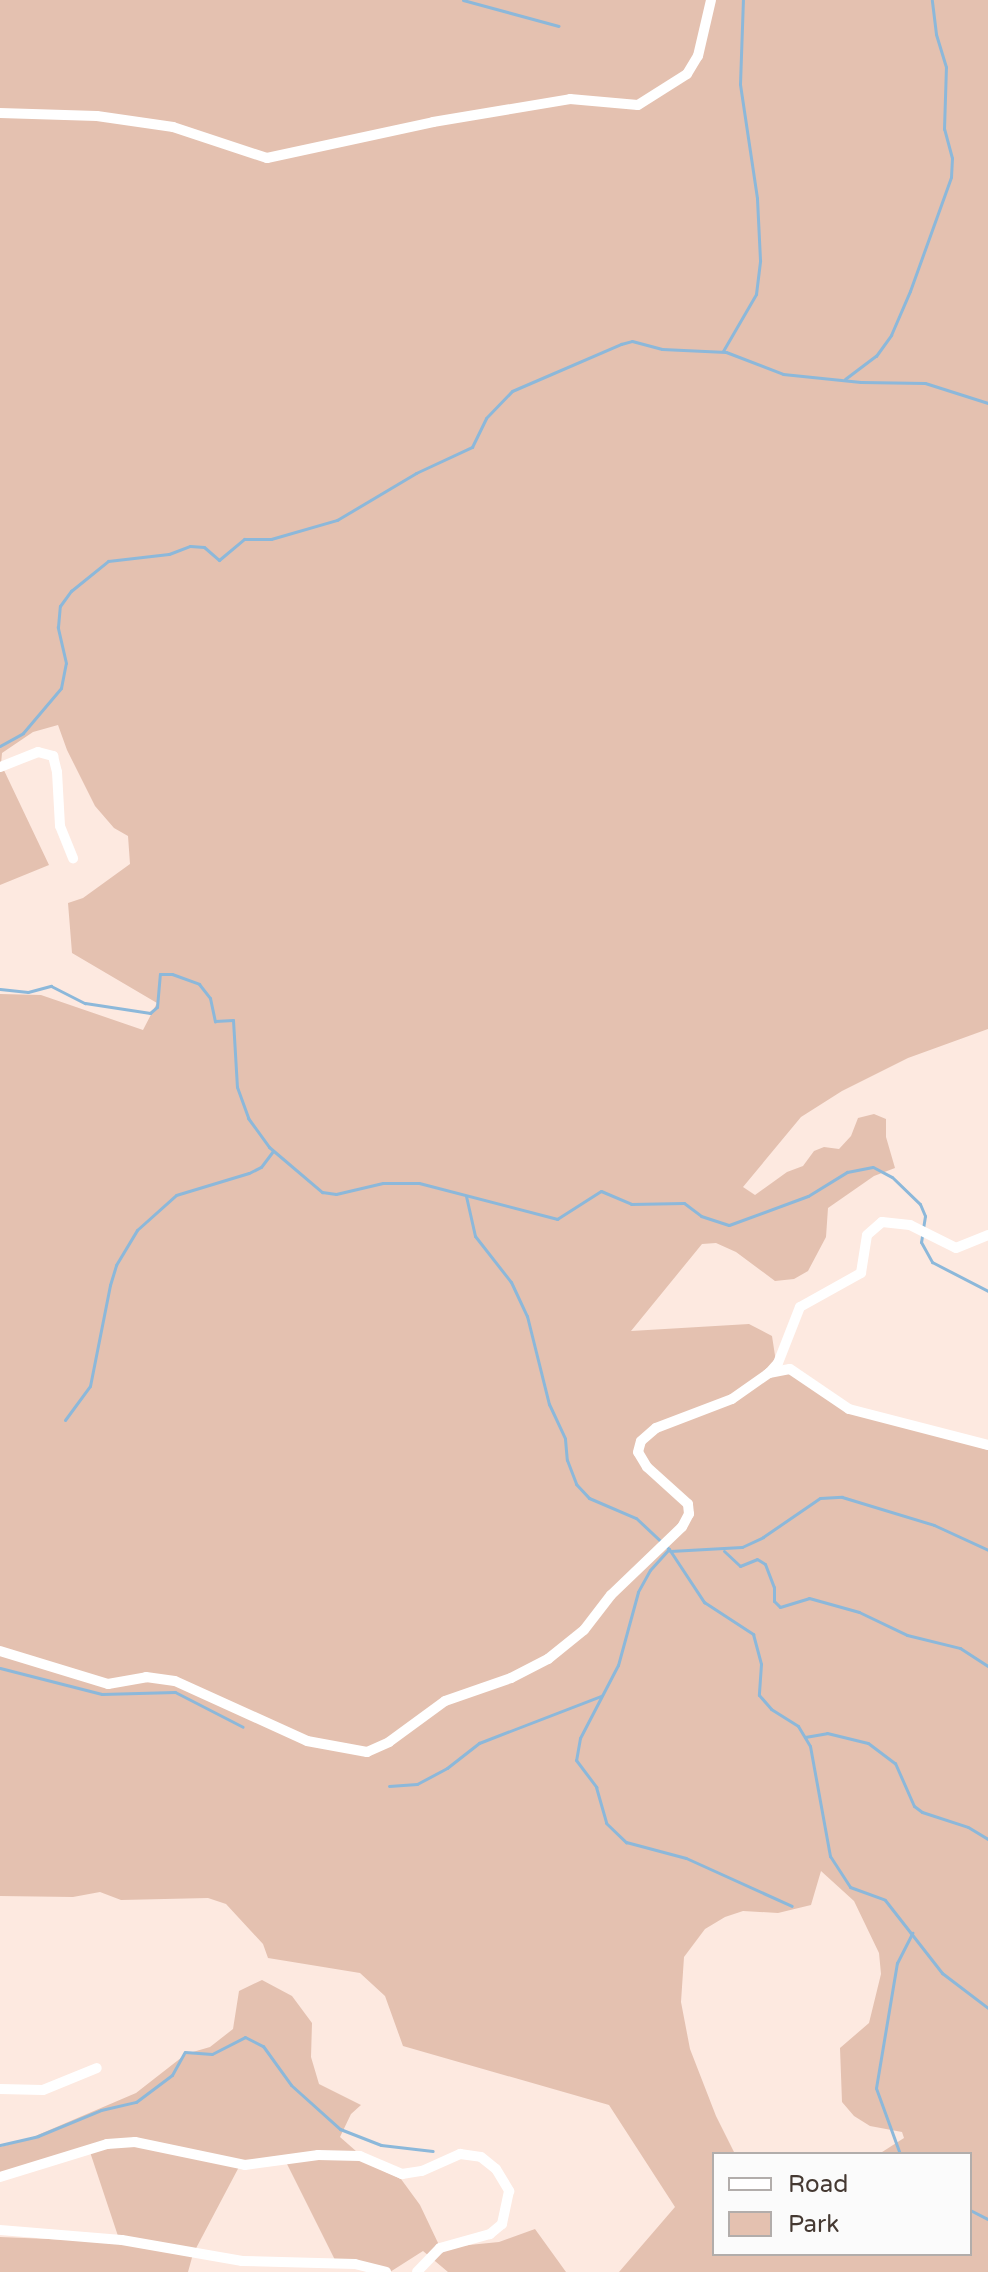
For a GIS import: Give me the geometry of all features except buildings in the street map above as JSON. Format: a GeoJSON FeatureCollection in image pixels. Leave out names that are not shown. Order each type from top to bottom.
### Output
{"type":"FeatureCollection","features":[{"type":"Feature","properties":{"kind":"street"},"geometry":{"type":"LineString","coordinates":[[0,113],[97,116],[173,127],[267,158],[433,122],[570,99],[638,105],[673,86],[687,74],[698,56],[711,0]]}},
{"type":"Feature","properties":{"kind":"street"},"geometry":{"type":"LineString","coordinates":[[0,767],[38,752],[53,756],[60,826],[73,858]]}},
{"type":"Feature","properties":{"kind":"street"},"geometry":{"type":"LineString","coordinates":[[0,1651],[108,1684],[158,1676],[202,1692],[307,1741],[359,1752],[376,1750],[445,1701],[530,1670],[584,1630],[611,1595],[673,1536],[689,1514],[681,1495],[641,1459],[638,1452],[641,1441],[672,1421],[732,1399],[769,1373],[778,1363],[800,1307],[861,1273],[867,1235],[875,1226],[892,1221],[956,1248],[988,1235]]}},
{"type":"Feature","properties":{"kind":"street"},"geometry":{"type":"LineString","coordinates":[[769,1373],[798,1371],[849,1409],[988,1445]]}},
{"type":"Feature","properties":{"kind":"street"},"geometry":{"type":"LineString","coordinates":[[0,2089],[43,2090],[97,2068]]}},
{"type":"Feature","properties":{"kind":"street"},"geometry":{"type":"LineString","coordinates":[[0,2177],[107,2144],[135,2142],[245,2165],[318,2155],[360,2156],[402,2174],[422,2171],[460,2154],[481,2157],[496,2169],[509,2191],[502,2224],[490,2234],[440,2248],[417,2272]]}},
{"type":"Feature","properties":{"kind":"street"},"geometry":{"type":"LineString","coordinates":[[0,2230],[122,2240],[228,2260],[355,2264],[386,2272]]}},
{"type":"Feature","properties":{"kind":"green space"},"geometry":{"type":"Polygon","coordinates":[[[0,0],[988,0],[988,1029],[908,1058],[842,1091],[801,1117],[743,1187],[755,1195],[787,1172],[803,1166],[814,1151],[824,1147],[839,1149],[851,1136],[858,1118],[874,1114],[886,1119],[886,1137],[895,1168],[874,1176],[828,1208],[826,1237],[808,1271],[794,1279],[775,1281],[736,1252],[716,1243],[702,1244],[631,1331],[749,1324],[772,1336],[776,1362],[833,1402],[988,1450],[988,2272],[619,2272],[675,2207],[609,2105],[403,2046],[385,1996],[360,1973],[268,1958],[263,1944],[226,1904],[208,1898],[121,1900],[100,1892],[73,1897],[0,1896],[0,994],[41,995],[143,1030],[157,1003],[72,953],[68,903],[83,898],[130,864],[128,836],[114,828],[95,806],[58,725],[33,732],[2,753],[1,764],[49,865],[0,885],[0,0]],[[821,1871],[811,1905],[778,1913],[743,1911],[725,1917],[705,1929],[684,1957],[681,2002],[690,2049],[716,2116],[734,2152],[712,2152],[712,2256],[972,2256],[972,2152],[882,2152],[904,2138],[902,2132],[870,2126],[854,2116],[842,2102],[840,2048],[869,2023],[881,1974],[879,1953],[854,1901],[821,1871]]]}},
{"type":"Feature","properties":{"kind":"green space"},"geometry":{"type":"Polygon","coordinates":[[[262,1980],[292,1996],[312,2023],[311,2057],[319,2084],[361,2105],[351,2114],[340,2137],[373,2166],[401,2179],[420,2205],[439,2245],[449,2247],[499,2242],[535,2229],[566,2272],[448,2272],[423,2251],[390,2272],[335,2260],[285,2160],[240,2165],[193,2254],[188,2272],[0,2272],[0,2237],[120,2242],[89,2149],[0,2176],[0,2147],[26,2140],[136,2093],[186,2054],[210,2047],[233,2029],[239,1991],[262,1980]]]}},
{"type":"Feature","properties":{"kind":"waterway"},"geometry":{"type":"LineString","coordinates":[[463,0],[559,26]]}},
{"type":"Feature","properties":{"kind":"waterway"},"geometry":{"type":"LineString","coordinates":[[723,351],[756,294],[760,260],[757,198],[740,84],[743,0]]}},
{"type":"Feature","properties":{"kind":"waterway"},"geometry":{"type":"LineString","coordinates":[[845,379],[876,356],[891,335],[951,177],[952,158],[944,129],[946,67],[936,34],[932,0]]}},
{"type":"Feature","properties":{"kind":"waterway"},"geometry":{"type":"LineString","coordinates":[[0,746],[23,733],[61,688],[66,663],[58,627],[60,606],[71,591],[108,561],[169,554],[190,546],[204,547],[219,560],[244,539],[271,539],[337,520],[416,473],[472,447],[486,418],[512,391],[621,344],[632,341],[662,349],[726,352],[783,374],[861,382],[925,383],[988,403]]}},
{"type":"Feature","properties":{"kind":"waterway"},"geometry":{"type":"LineString","coordinates":[[0,989],[28,992],[51,986],[85,1003],[150,1013],[157,1007],[160,974],[172,974],[199,984],[210,998],[215,1021],[233,1020],[237,1087],[248,1118],[269,1147],[322,1192],[336,1194],[383,1183],[419,1183],[557,1219],[601,1191],[631,1204],[684,1203],[701,1216],[729,1225],[808,1196],[847,1172],[873,1167],[892,1177],[920,1204],[925,1216],[923,1228]]}},
{"type":"Feature","properties":{"kind":"waterway"},"geometry":{"type":"LineString","coordinates":[[65,1420],[90,1386],[116,1265],[137,1230],[176,1195],[249,1173],[261,1167],[273,1151]]}},
{"type":"Feature","properties":{"kind":"waterway"},"geometry":{"type":"LineString","coordinates":[[466,1196],[475,1236],[511,1282],[527,1316],[549,1404],[565,1439],[567,1460],[576,1484],[589,1498],[636,1518],[669,1549],[704,1602],[753,1634],[761,1664],[759,1695],[771,1709],[798,1726],[810,1746],[830,1856],[850,1887],[885,1900],[942,1973],[988,2008]]}},
{"type":"Feature","properties":{"kind":"waterway"},"geometry":{"type":"LineString","coordinates":[[922,1236],[921,1242],[932,1262],[988,1291]]}},
{"type":"Feature","properties":{"kind":"waterway"},"geometry":{"type":"LineString","coordinates":[[670,1551],[742,1547],[763,1537],[820,1498],[842,1497],[934,1525],[988,1550]]}},
{"type":"Feature","properties":{"kind":"waterway"},"geometry":{"type":"LineString","coordinates":[[669,1549],[650,1570],[638,1592],[618,1665],[580,1738],[576,1760],[596,1787],[606,1823],[626,1842],[686,1858],[792,1906]]}},
{"type":"Feature","properties":{"kind":"waterway"},"geometry":{"type":"LineString","coordinates":[[724,1551],[740,1566],[757,1559],[765,1564],[774,1587],[774,1601],[780,1607],[809,1598],[859,1612],[907,1635],[960,1648],[988,1666]]}},
{"type":"Feature","properties":{"kind":"waterway"},"geometry":{"type":"LineString","coordinates":[[0,1668],[102,1694],[175,1692],[243,1727]]}},
{"type":"Feature","properties":{"kind":"waterway"},"geometry":{"type":"LineString","coordinates":[[389,1786],[417,1784],[447,1768],[479,1743],[601,1696]]}},
{"type":"Feature","properties":{"kind":"waterway"},"geometry":{"type":"LineString","coordinates":[[805,1737],[827,1733],[868,1743],[895,1763],[914,1806],[922,1812],[968,1827],[988,1839]]}},
{"type":"Feature","properties":{"kind":"waterway"},"geometry":{"type":"LineString","coordinates":[[899,2152],[876,2088],[897,1963],[912,1933]]}},
{"type":"Feature","properties":{"kind":"waterway"},"geometry":{"type":"LineString","coordinates":[[0,2145],[38,2136],[101,2110],[136,2102],[172,2075],[185,2052],[212,2054],[245,2037],[263,2046],[291,2085],[340,2129],[381,2145],[433,2151]]}},
{"type":"Feature","properties":{"kind":"waterway"},"geometry":{"type":"LineString","coordinates":[[972,2211],[988,2219]]}}]}
